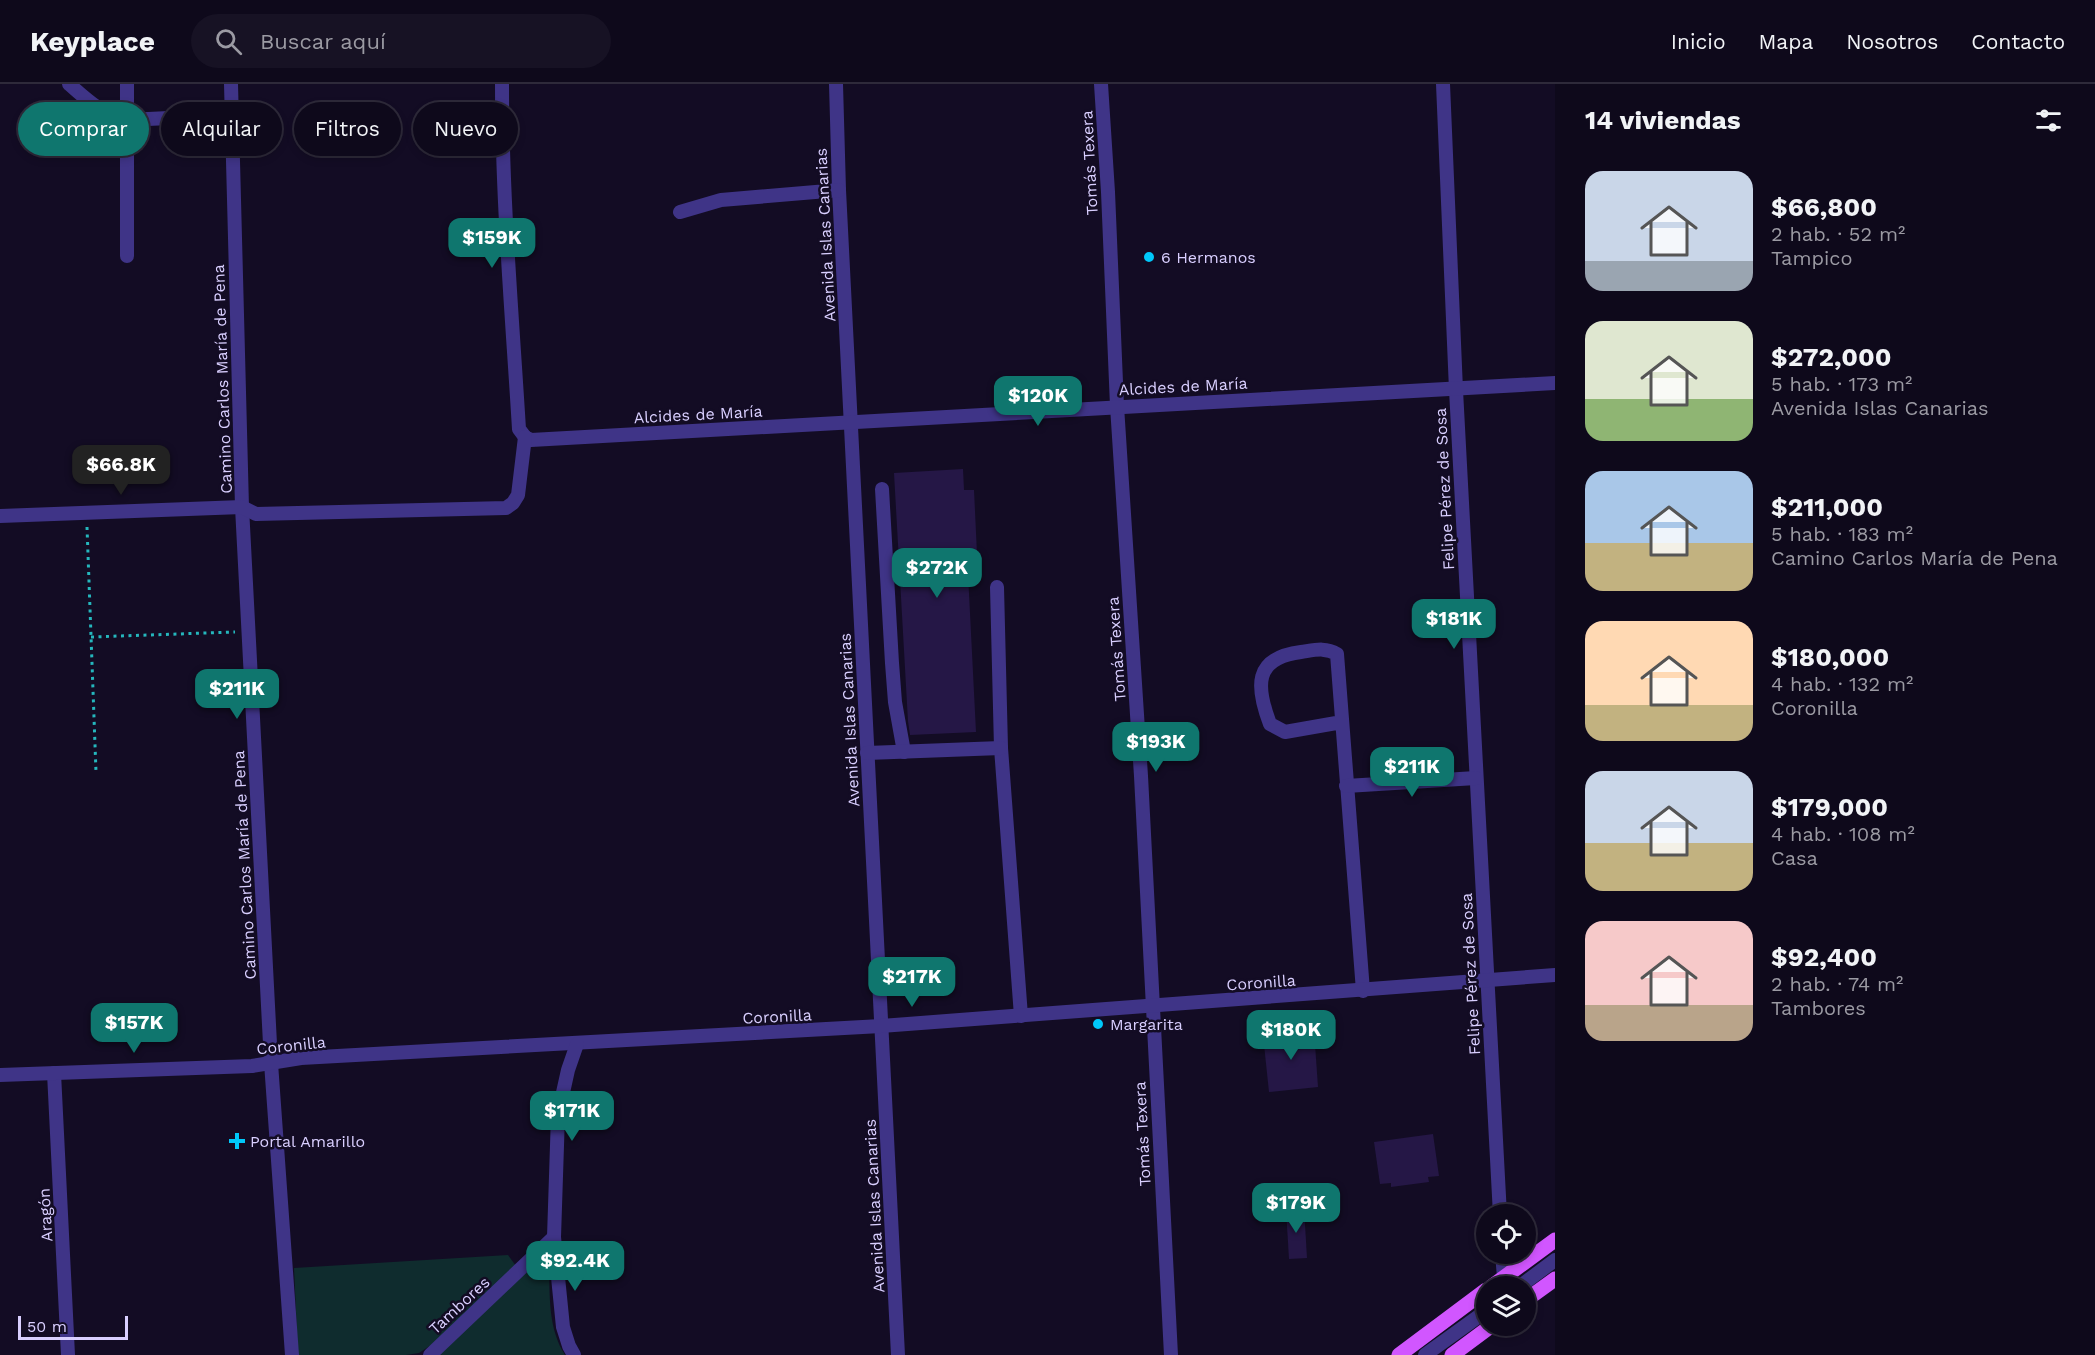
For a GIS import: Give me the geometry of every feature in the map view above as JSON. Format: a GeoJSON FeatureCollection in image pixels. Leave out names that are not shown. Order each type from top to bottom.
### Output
{"type":"FeatureCollection","features":[{"type":"Feature","properties":{"kind":"main road"},"geometry":{"type":"LineString","coordinates":[[1505,1276],[1555,1240]]}},
{"type":"Feature","properties":{"kind":"main road"},"geometry":{"type":"LineString","coordinates":[[1536,1293],[1555,1279]]}},
{"type":"Feature","properties":{"kind":"main road"},"geometry":{"type":"LineString","coordinates":[[1399,1355],[1476,1297]]}},
{"type":"Feature","properties":{"kind":"main road"},"geometry":{"type":"LineString","coordinates":[[1452,1355],[1478,1336]]}},
{"type":"Feature","properties":{"kind":"street"},"geometry":{"type":"LineString","coordinates":[[69,84],[90,102]]}},
{"type":"Feature","properties":{"kind":"street"},"geometry":{"type":"LineString","coordinates":[[127,84],[128,102]]}},
{"type":"Feature","properties":{"kind":"street","name":"Camino Carlos María de Pena"},"geometry":{"type":"LineString","coordinates":[[231,84],[232,102]]}},
{"type":"Feature","properties":{"kind":"street"},"geometry":{"type":"LineString","coordinates":[[0,516],[242,507],[256,514],[506,508],[513,503],[518,495],[525,437],[519,429],[511,311],[502,138],[502,84]]}},
{"type":"Feature","properties":{"kind":"street","name":"Avenida Islas Canarias"},"geometry":{"type":"LineString","coordinates":[[836,84],[838,190],[898,1355]]}},
{"type":"Feature","properties":{"kind":"street","name":"Tomás Texera"},"geometry":{"type":"LineString","coordinates":[[1101,84],[1117,406],[1141,776],[1151,1006],[1171,1355]]}},
{"type":"Feature","properties":{"kind":"street","name":"Felipe Pérez de Sosa"},"geometry":{"type":"LineString","coordinates":[[1443,84],[1456,390],[1499,1204]]}},
{"type":"Feature","properties":{"kind":"street"},"geometry":{"type":"LineString","coordinates":[[128,156],[128,256]]}},
{"type":"Feature","properties":{"kind":"street","name":"Camino Carlos María de Pena"},"geometry":{"type":"LineString","coordinates":[[233,156],[242,507],[271,1063],[292,1355]]}},
{"type":"Feature","properties":{"kind":"street"},"geometry":{"type":"LineString","coordinates":[[680,212],[721,200],[838,190]]}},
{"type":"Feature","properties":{"kind":"street","name":"Alcides de María"},"geometry":{"type":"LineString","coordinates":[[525,437],[531,440],[1555,383]]}},
{"type":"Feature","properties":{"kind":"street"},"geometry":{"type":"LineString","coordinates":[[882,489],[895,702],[904,752]]}},
{"type":"Feature","properties":{"kind":"street"},"geometry":{"type":"LineString","coordinates":[[996,586],[1001,748],[1022,1016]]}},
{"type":"Feature","properties":{"kind":"street"},"geometry":{"type":"LineString","coordinates":[[1342,722],[1285,732],[1270,724],[1261,700],[1261,680],[1268,664],[1284,654],[1327,648],[1337,654],[1363,991]]}},
{"type":"Feature","properties":{"kind":"street"},"geometry":{"type":"LineString","coordinates":[[867,753],[1001,748]]}},
{"type":"Feature","properties":{"kind":"street"},"geometry":{"type":"LineString","coordinates":[[1346,786],[1476,778]]}},
{"type":"Feature","properties":{"kind":"street","name":"Coronilla"},"geometry":{"type":"LineString","coordinates":[[0,1075],[252,1066],[301,1058],[881,1026],[1555,975]]}},
{"type":"Feature","properties":{"kind":"street"},"geometry":{"type":"LineString","coordinates":[[574,1355],[568,1346],[563,1327],[554,1238],[558,1114],[568,1070],[577,1044]]}},
{"type":"Feature","properties":{"kind":"street","name":"Aragón"},"geometry":{"type":"LineString","coordinates":[[54,1073],[68,1355]]}},
{"type":"Feature","properties":{"kind":"street","name":"Tambores"},"geometry":{"type":"LineString","coordinates":[[430,1355],[554,1238]]}},
{"type":"Feature","properties":{"kind":"street"},"geometry":{"type":"LineString","coordinates":[[1534,1276],[1555,1260]]}},
{"type":"Feature","properties":{"kind":"street"},"geometry":{"type":"LineString","coordinates":[[1425,1355],[1476,1318]]}},
{"type":"Feature","properties":{"kind":"path"},"geometry":{"type":"LineString","coordinates":[[87,513],[96,772]]}},
{"type":"Feature","properties":{"kind":"path"},"geometry":{"type":"LineString","coordinates":[[91,637],[249,632]]}},
{"type":"Feature","properties":{"kind":"green space"},"geometry":{"type":"Polygon","coordinates":[[[508,1255],[516,1266],[431,1345],[419,1353],[298,1355],[294,1268],[508,1255]]]}},
{"type":"Feature","properties":{"kind":"green space"},"geometry":{"type":"Polygon","coordinates":[[[544,1259],[549,1266],[550,1301],[555,1334],[565,1355],[437,1355],[470,1320],[544,1259]]]}},
{"type":"Feature","properties":{"kind":"building"},"geometry":{"type":"Polygon","coordinates":[[[963,469],[964,490],[974,490],[977,554],[967,554],[976,732],[910,735],[894,473],[963,469]]]}},
{"type":"Feature","properties":{"kind":"building"},"geometry":{"type":"Polygon","coordinates":[[[1314,1030],[1318,1087],[1269,1092],[1263,1035],[1314,1030]]]}},
{"type":"Feature","properties":{"kind":"building"},"geometry":{"type":"Polygon","coordinates":[[[1433,1134],[1439,1176],[1428,1177],[1429,1182],[1391,1187],[1391,1183],[1380,1184],[1374,1142],[1433,1134]]]}},
{"type":"Feature","properties":{"kind":"building"},"geometry":{"type":"Polygon","coordinates":[[[1304,1208],[1307,1258],[1289,1259],[1286,1209],[1304,1208]]]}},
{"type":"Feature","properties":{"kind":"place","name":"6 Hermanos"},"geometry":{"type":"Point","coordinates":[1149,257]}},
{"type":"Feature","properties":{"kind":"place","name":"Margarita"},"geometry":{"type":"Point","coordinates":[1098,1024]}},
{"type":"Feature","properties":{"kind":"place","name":"Portal Amarillo"},"geometry":{"type":"Point","coordinates":[237,1141]}}]}
